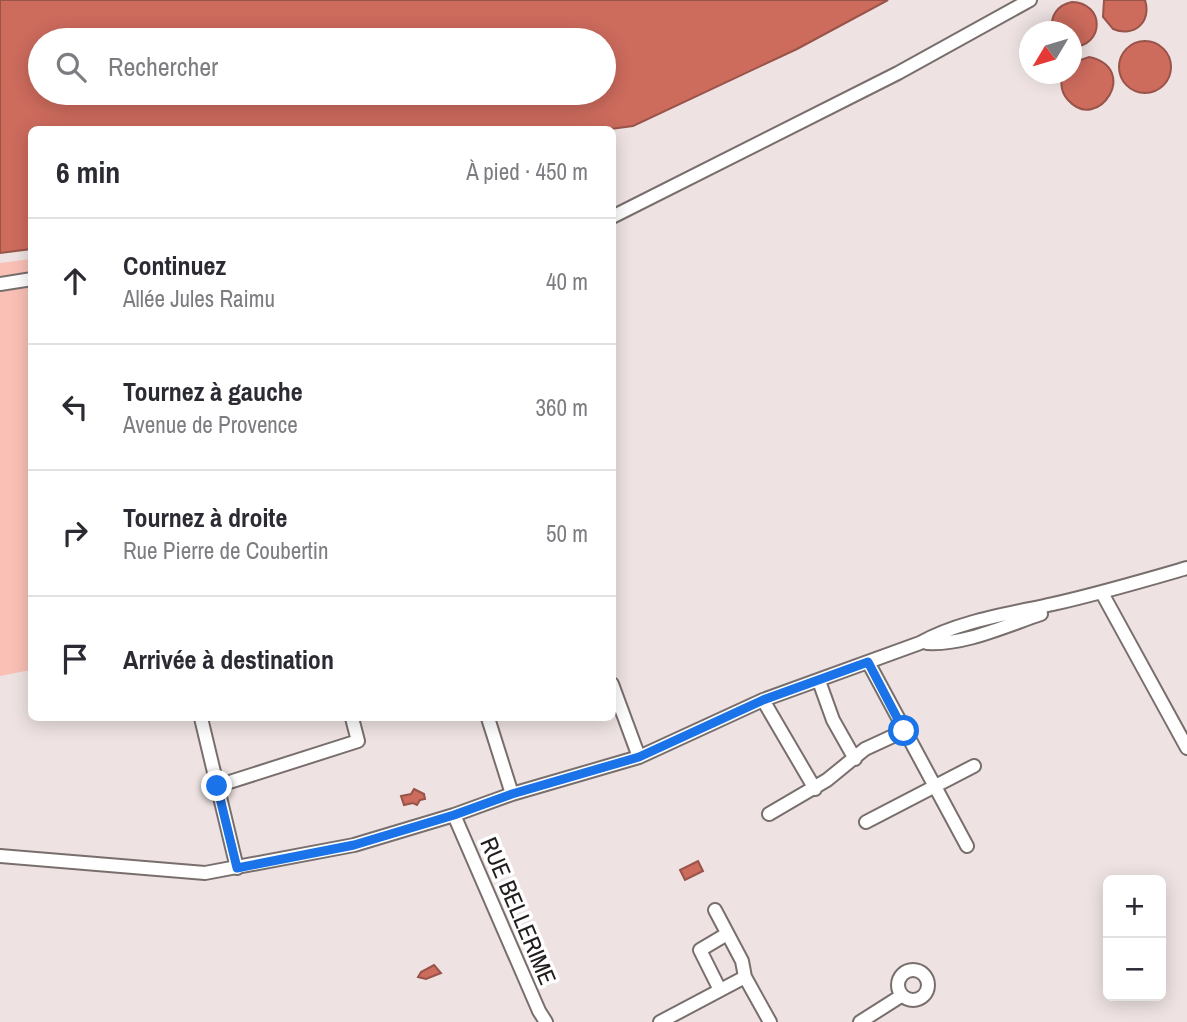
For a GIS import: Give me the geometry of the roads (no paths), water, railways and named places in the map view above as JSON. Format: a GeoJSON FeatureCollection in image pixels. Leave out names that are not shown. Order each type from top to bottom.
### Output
{"type":"FeatureCollection","features":[{"type":"Feature","properties":{"kind":"street"},"geometry":{"type":"LineString","coordinates":[[616,215],[898,73],[1030,0]]}},
{"type":"Feature","properties":{"kind":"street"},"geometry":{"type":"LineString","coordinates":[[0,284],[28,280]]}},
{"type":"Feature","properties":{"kind":"street"},"geometry":{"type":"LineString","coordinates":[[0,856],[205,873],[354,845],[454,815],[512,794],[639,757],[763,700],[917,644],[929,637],[977,622],[1102,593],[1187,568]]}},
{"type":"Feature","properties":{"kind":"street"},"geometry":{"type":"LineString","coordinates":[[1102,593],[1187,748]]}},
{"type":"Feature","properties":{"kind":"street"},"geometry":{"type":"LineString","coordinates":[[868,662],[967,846]]}},
{"type":"Feature","properties":{"kind":"street"},"geometry":{"type":"LineString","coordinates":[[819,681],[833,720],[855,759]]}},
{"type":"Feature","properties":{"kind":"street"},"geometry":{"type":"LineString","coordinates":[[616,695],[639,757]]}},
{"type":"Feature","properties":{"kind":"street"},"geometry":{"type":"LineString","coordinates":[[763,700],[815,789]]}},
{"type":"Feature","properties":{"kind":"street"},"geometry":{"type":"LineString","coordinates":[[202,721],[237,868]]}},
{"type":"Feature","properties":{"kind":"street"},"geometry":{"type":"LineString","coordinates":[[217,786],[358,741],[353,721]]}},
{"type":"Feature","properties":{"kind":"street"},"geometry":{"type":"LineString","coordinates":[[489,721],[512,794]]}},
{"type":"Feature","properties":{"kind":"street"},"geometry":{"type":"LineString","coordinates":[[769,814],[815,789],[874,743],[904,731]]}},
{"type":"Feature","properties":{"kind":"street"},"geometry":{"type":"LineString","coordinates":[[866,822],[974,766]]}},
{"type":"Feature","properties":{"kind":"street","name":"RUE BELLERIME"},"geometry":{"type":"LineString","coordinates":[[454,815],[546,1022]]}},
{"type":"Feature","properties":{"kind":"street"},"geometry":{"type":"LineString","coordinates":[[715,910],[742,961],[745,977],[770,1022]]}},
{"type":"Feature","properties":{"kind":"street"},"geometry":{"type":"LineString","coordinates":[[720,990],[699,950],[727,934]]}},
{"type":"Feature","properties":{"kind":"street"},"geometry":{"type":"LineString","coordinates":[[660,1022],[745,977]]}},
{"type":"Feature","properties":{"kind":"street"},"geometry":{"type":"LineString","coordinates":[[860,1022],[901,996]]}}]}
